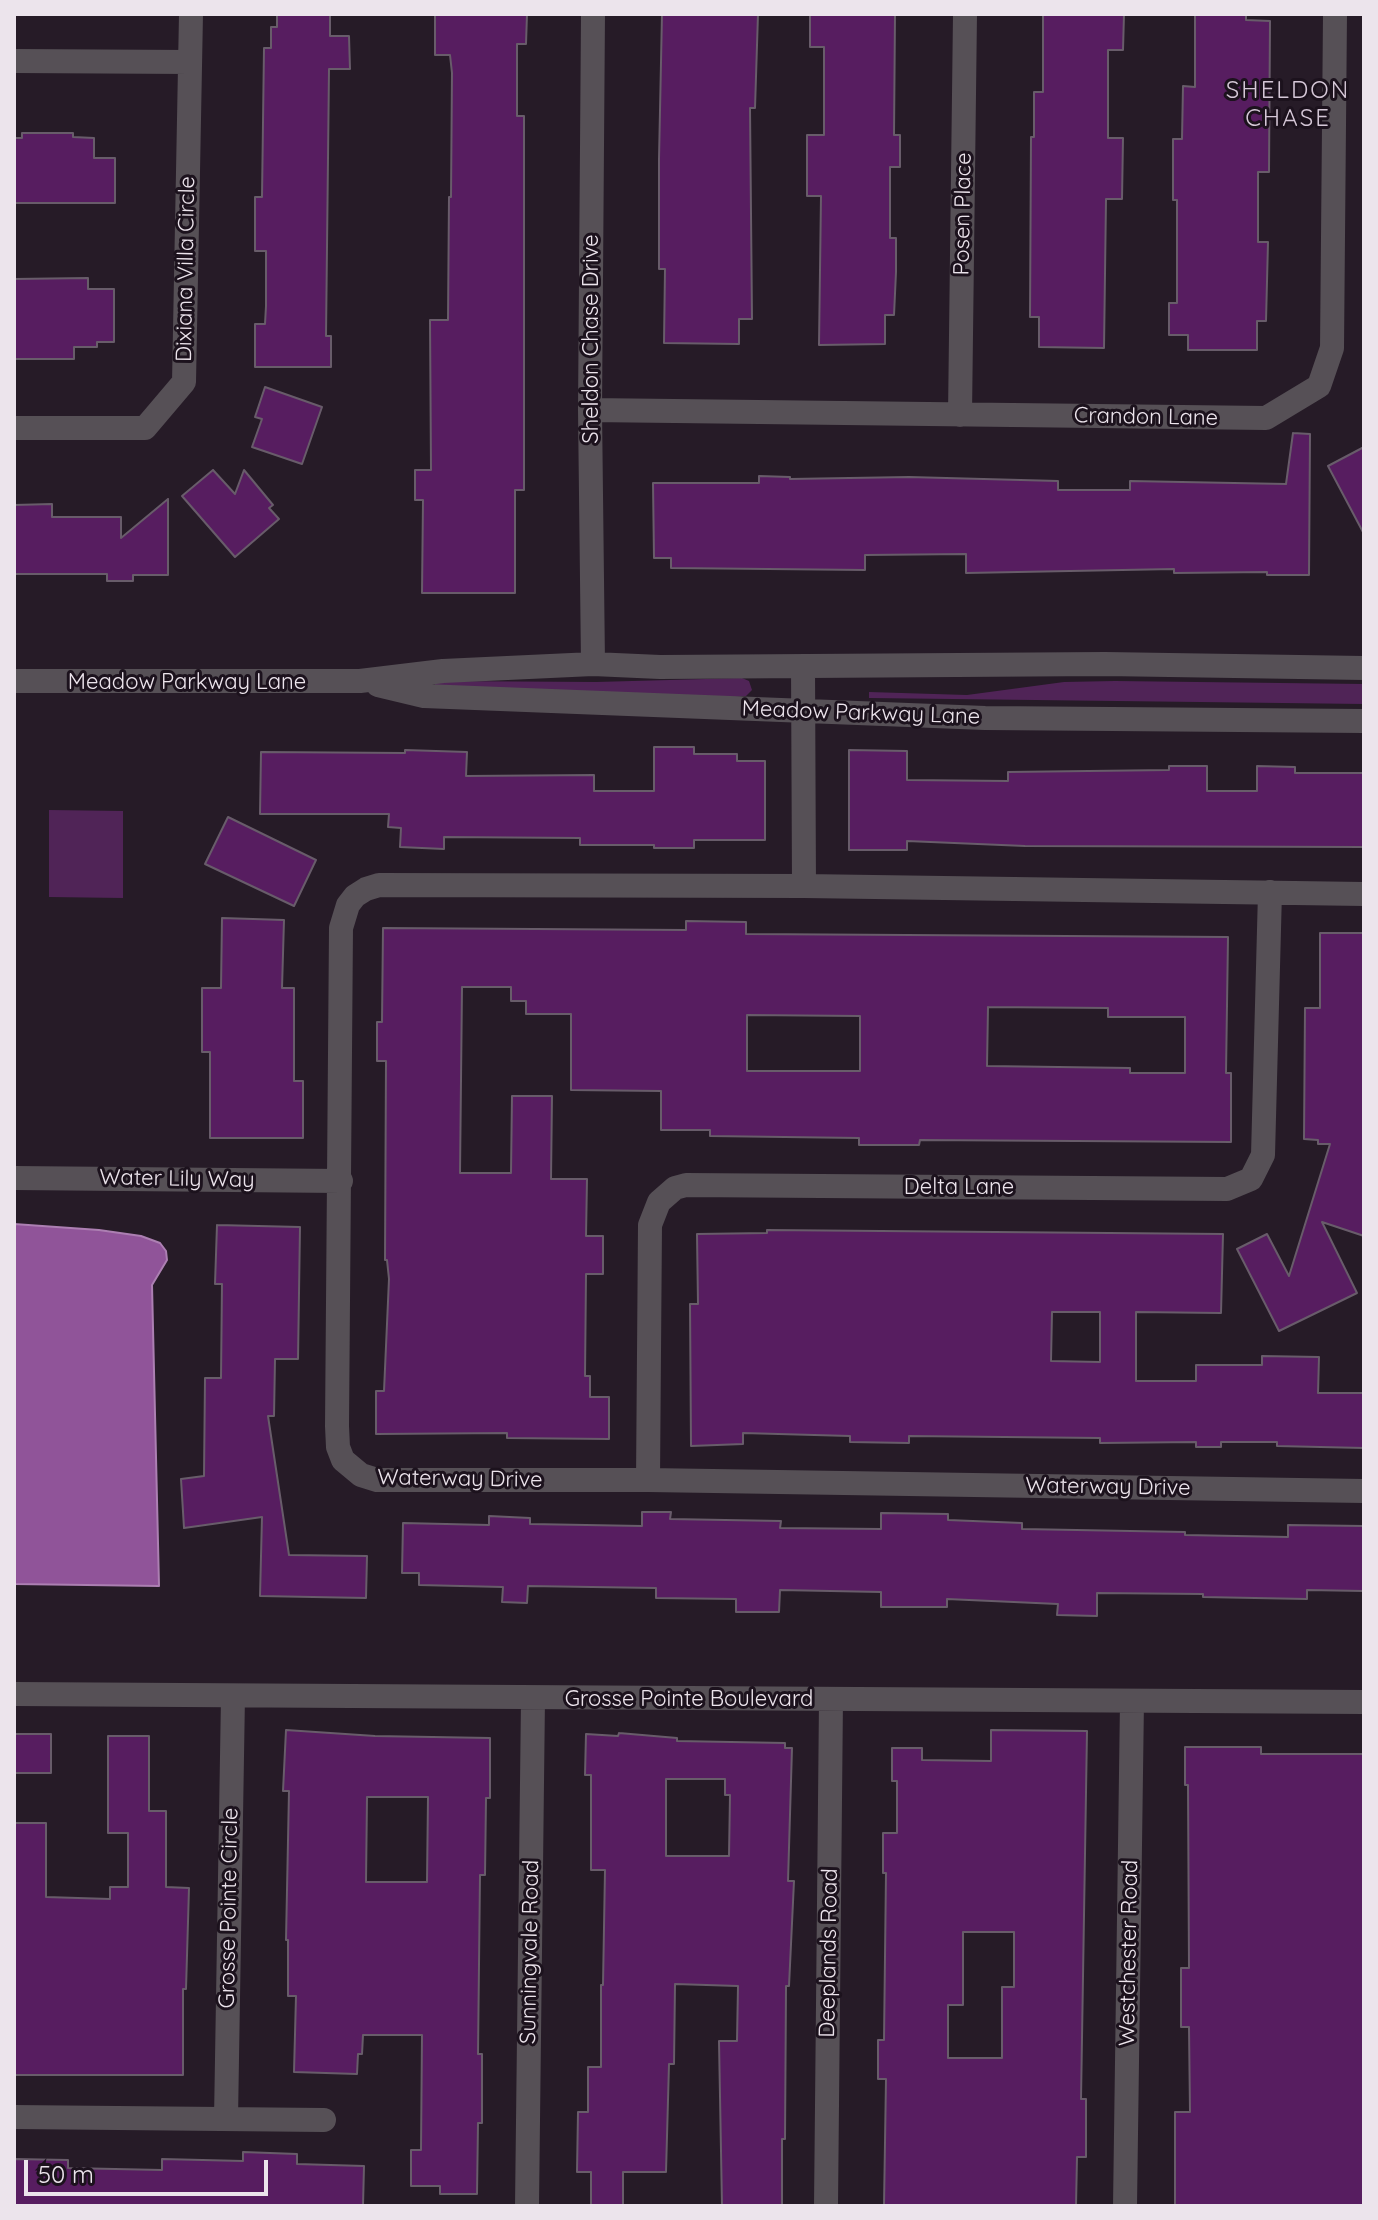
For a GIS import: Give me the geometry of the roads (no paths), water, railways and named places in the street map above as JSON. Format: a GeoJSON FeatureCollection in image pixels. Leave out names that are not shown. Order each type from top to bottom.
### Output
{"type":"FeatureCollection","features":[{"type":"Feature","properties":{"kind":"street","name":"Dixiana Villa Circle"},"geometry":{"type":"LineString","coordinates":[[14,428],[145,428],[184,382],[191,14]]}},
{"type":"Feature","properties":{"kind":"street","name":"Sheldon Chase Drive"},"geometry":{"type":"LineString","coordinates":[[593,14],[590,410],[593,664]]}},
{"type":"Feature","properties":{"kind":"street","name":"Posen Place"},"geometry":{"type":"LineString","coordinates":[[960,415],[965,14]]}},
{"type":"Feature","properties":{"kind":"street","name":"Crandon Lane"},"geometry":{"type":"LineString","coordinates":[[590,410],[1266,418],[1319,386],[1332,348],[1335,14]]}},
{"type":"Feature","properties":{"kind":"street"},"geometry":{"type":"LineString","coordinates":[[14,61],[190,62]]}},
{"type":"Feature","properties":{"kind":"street","name":"Meadow Parkway Lane"},"geometry":{"type":"LineString","coordinates":[[14,681],[360,681],[443,671],[593,664],[1105,664],[1364,668]]}},
{"type":"Feature","properties":{"kind":"street"},"geometry":{"type":"LineString","coordinates":[[803,666],[804,886]]}},
{"type":"Feature","properties":{"kind":"street","name":"Meadow Parkway Lane"},"geometry":{"type":"LineString","coordinates":[[360,681],[424,696],[985,718],[1364,721]]}},
{"type":"Feature","properties":{"kind":"street","name":"Waterway Drive"},"geometry":{"type":"LineString","coordinates":[[1364,894],[804,886],[379,885],[355,896],[343,915],[341,928],[337,1426],[338,1447],[343,1460],[350,1469],[377,1480],[648,1480],[1364,1491]]}},
{"type":"Feature","properties":{"kind":"street","name":"Delta Lane"},"geometry":{"type":"LineString","coordinates":[[648,1480],[650,1225],[659,1202],[675,1188],[686,1185],[1227,1189],[1251,1179],[1263,1155],[1270,892]]}},
{"type":"Feature","properties":{"kind":"street","name":"Water Lily Way"},"geometry":{"type":"LineString","coordinates":[[14,1178],[341,1181]]}},
{"type":"Feature","properties":{"kind":"street","name":"Grosse Pointe Boulevard"},"geometry":{"type":"LineString","coordinates":[[14,1694],[1364,1702]]}},
{"type":"Feature","properties":{"kind":"street","name":"Grosse Pointe Circle"},"geometry":{"type":"LineString","coordinates":[[226,2119],[233,1696]]}},
{"type":"Feature","properties":{"kind":"street","name":"Sunningvale Road"},"geometry":{"type":"LineString","coordinates":[[527,2206],[533,1698]]}},
{"type":"Feature","properties":{"kind":"street","name":"Deeplands Road"},"geometry":{"type":"LineString","coordinates":[[826,2206],[831,1699]]}},
{"type":"Feature","properties":{"kind":"street","name":"Westchester Road"},"geometry":{"type":"LineString","coordinates":[[1125,2206],[1132,1701]]}},
{"type":"Feature","properties":{"kind":"street"},"geometry":{"type":"LineString","coordinates":[[14,2117],[324,2120]]}},
{"type":"Feature","properties":{"kind":"district","name":"SHELDON CHASE"},"geometry":{"type":"Point","coordinates":[1288,105]}}]}
